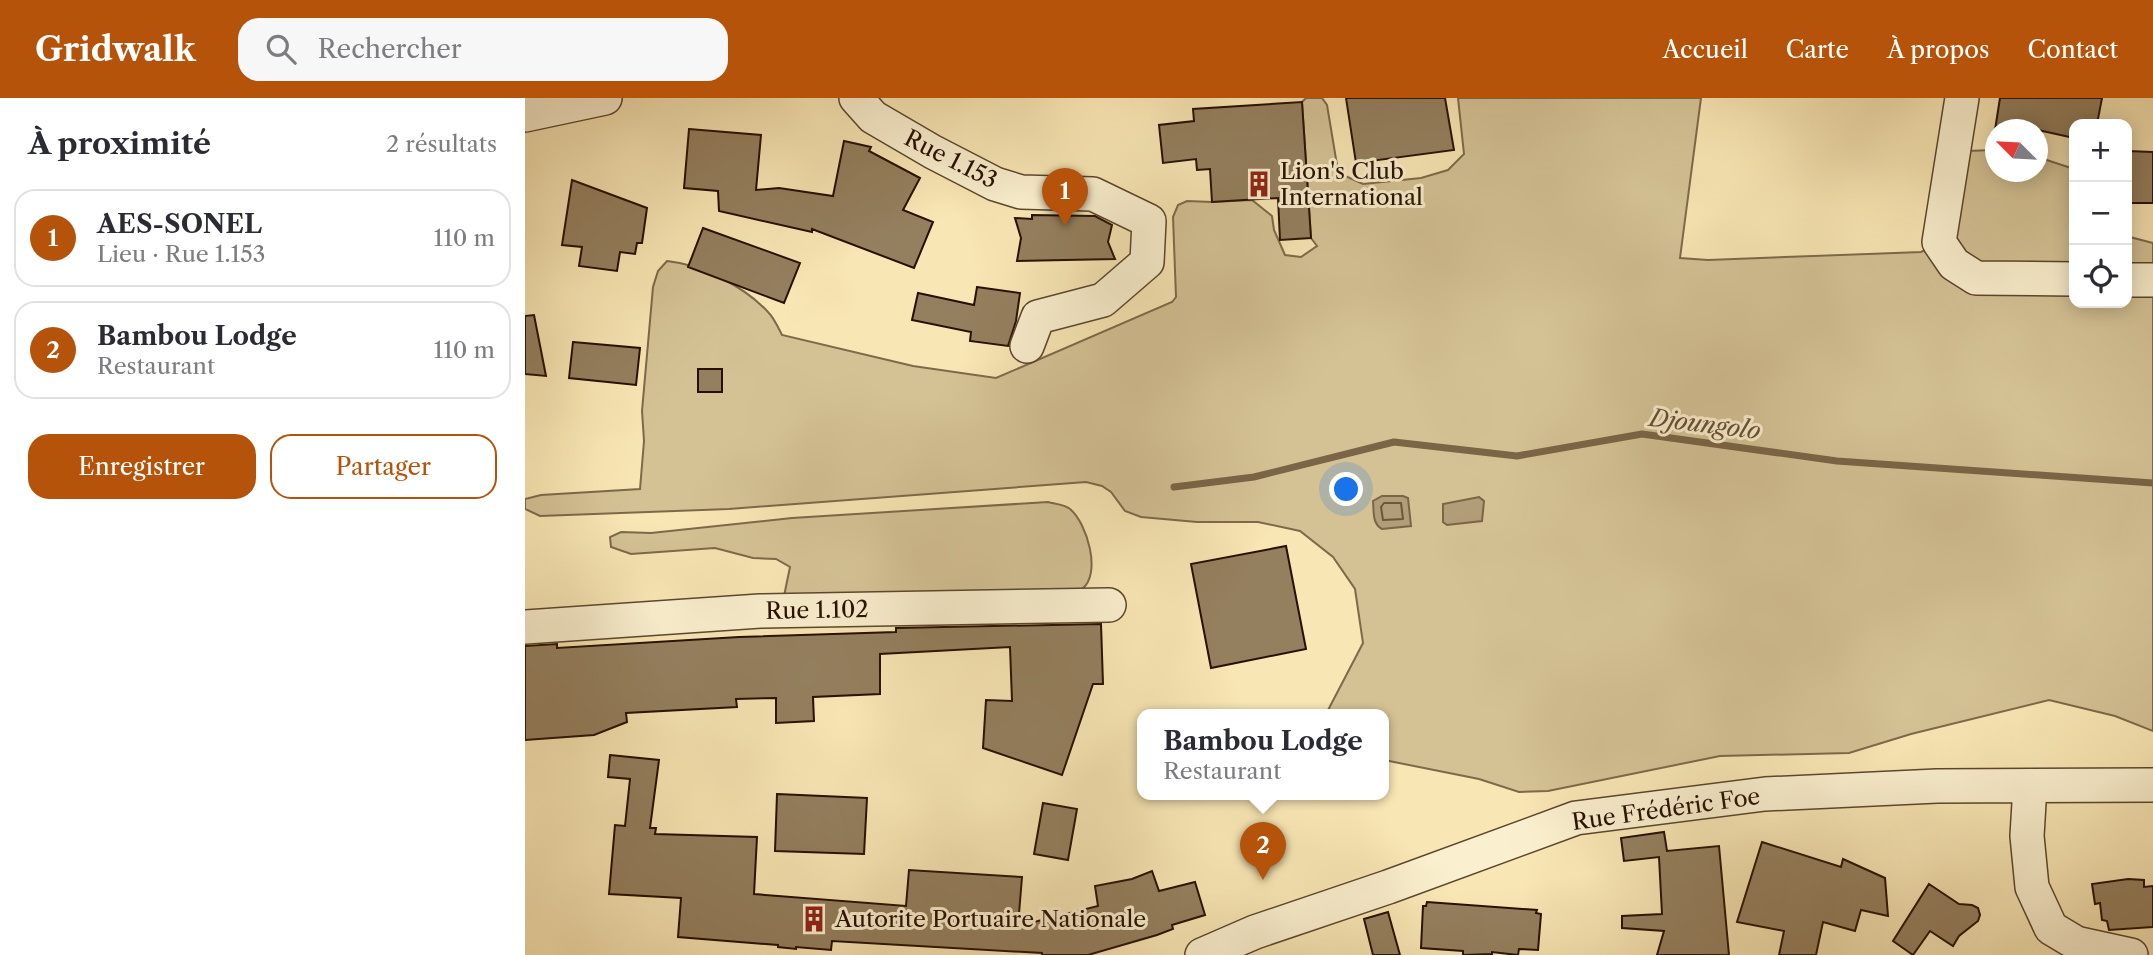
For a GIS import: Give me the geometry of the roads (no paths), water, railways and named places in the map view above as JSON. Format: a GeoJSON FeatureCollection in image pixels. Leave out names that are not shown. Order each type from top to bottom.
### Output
{"type":"FeatureCollection","features":[{"type":"Feature","properties":{"kind":"street"},"geometry":{"type":"LineString","coordinates":[[526,114],[605,98]]}},
{"type":"Feature","properties":{"kind":"street","name":"Rue 1.153"},"geometry":{"type":"LineString","coordinates":[[856,98],[873,117],[995,184],[1021,192],[1093,194],[1149,222],[1147,262],[1104,300],[1038,317],[1027,346]]}},
{"type":"Feature","properties":{"kind":"street"},"geometry":{"type":"LineString","coordinates":[[1962,98],[1939,242],[1954,264],[1976,278],[2069,279]]}},
{"type":"Feature","properties":{"kind":"street"},"geometry":{"type":"LineString","coordinates":[[2132,280],[2153,279]]}},
{"type":"Feature","properties":{"kind":"street","name":"Rue 1.102"},"geometry":{"type":"LineString","coordinates":[[525,627],[760,611],[1109,605]]}},
{"type":"Feature","properties":{"kind":"street","name":"Rue Frédéric Foe"},"geometry":{"type":"LineString","coordinates":[[1202,955],[1255,932],[1388,887],[1576,818],[1765,794],[1937,786],[2153,785]]}},
{"type":"Feature","properties":{"kind":"street"},"geometry":{"type":"LineString","coordinates":[[2030,786],[2027,836],[2032,887],[2051,928],[2076,943],[2131,955]]}},
{"type":"Feature","properties":{"kind":"water"},"geometry":{"type":"Polygon","coordinates":[[[1382,496],[1408,498],[1411,526],[1379,527],[1374,517],[1373,501],[1382,496]]]}},
{"type":"Feature","properties":{"kind":"water"},"geometry":{"type":"Polygon","coordinates":[[[1479,497],[1484,501],[1482,521],[1447,525],[1443,522],[1443,504],[1479,497]]]}},
{"type":"Feature","properties":{"kind":"waterway","name":"Djoungolo"},"geometry":{"type":"LineString","coordinates":[[1174,487],[1254,477],[1394,442],[1517,456],[1642,434],[1837,461],[2153,483]]}},
{"type":"Feature","properties":{"kind":"place","name":"Lion's Club International"},"geometry":{"type":"Point","coordinates":[1259,184]}},
{"type":"Feature","properties":{"kind":"place","name":"AES-SONEL"},"geometry":{"type":"Point","coordinates":[1065,226]}},
{"type":"Feature","properties":{"kind":"place","name":"Bambou Lodge"},"geometry":{"type":"Point","coordinates":[1263,880]}},
{"type":"Feature","properties":{"kind":"place","name":"Autorite Portuaire Nationale"},"geometry":{"type":"Point","coordinates":[814,919]}}]}
